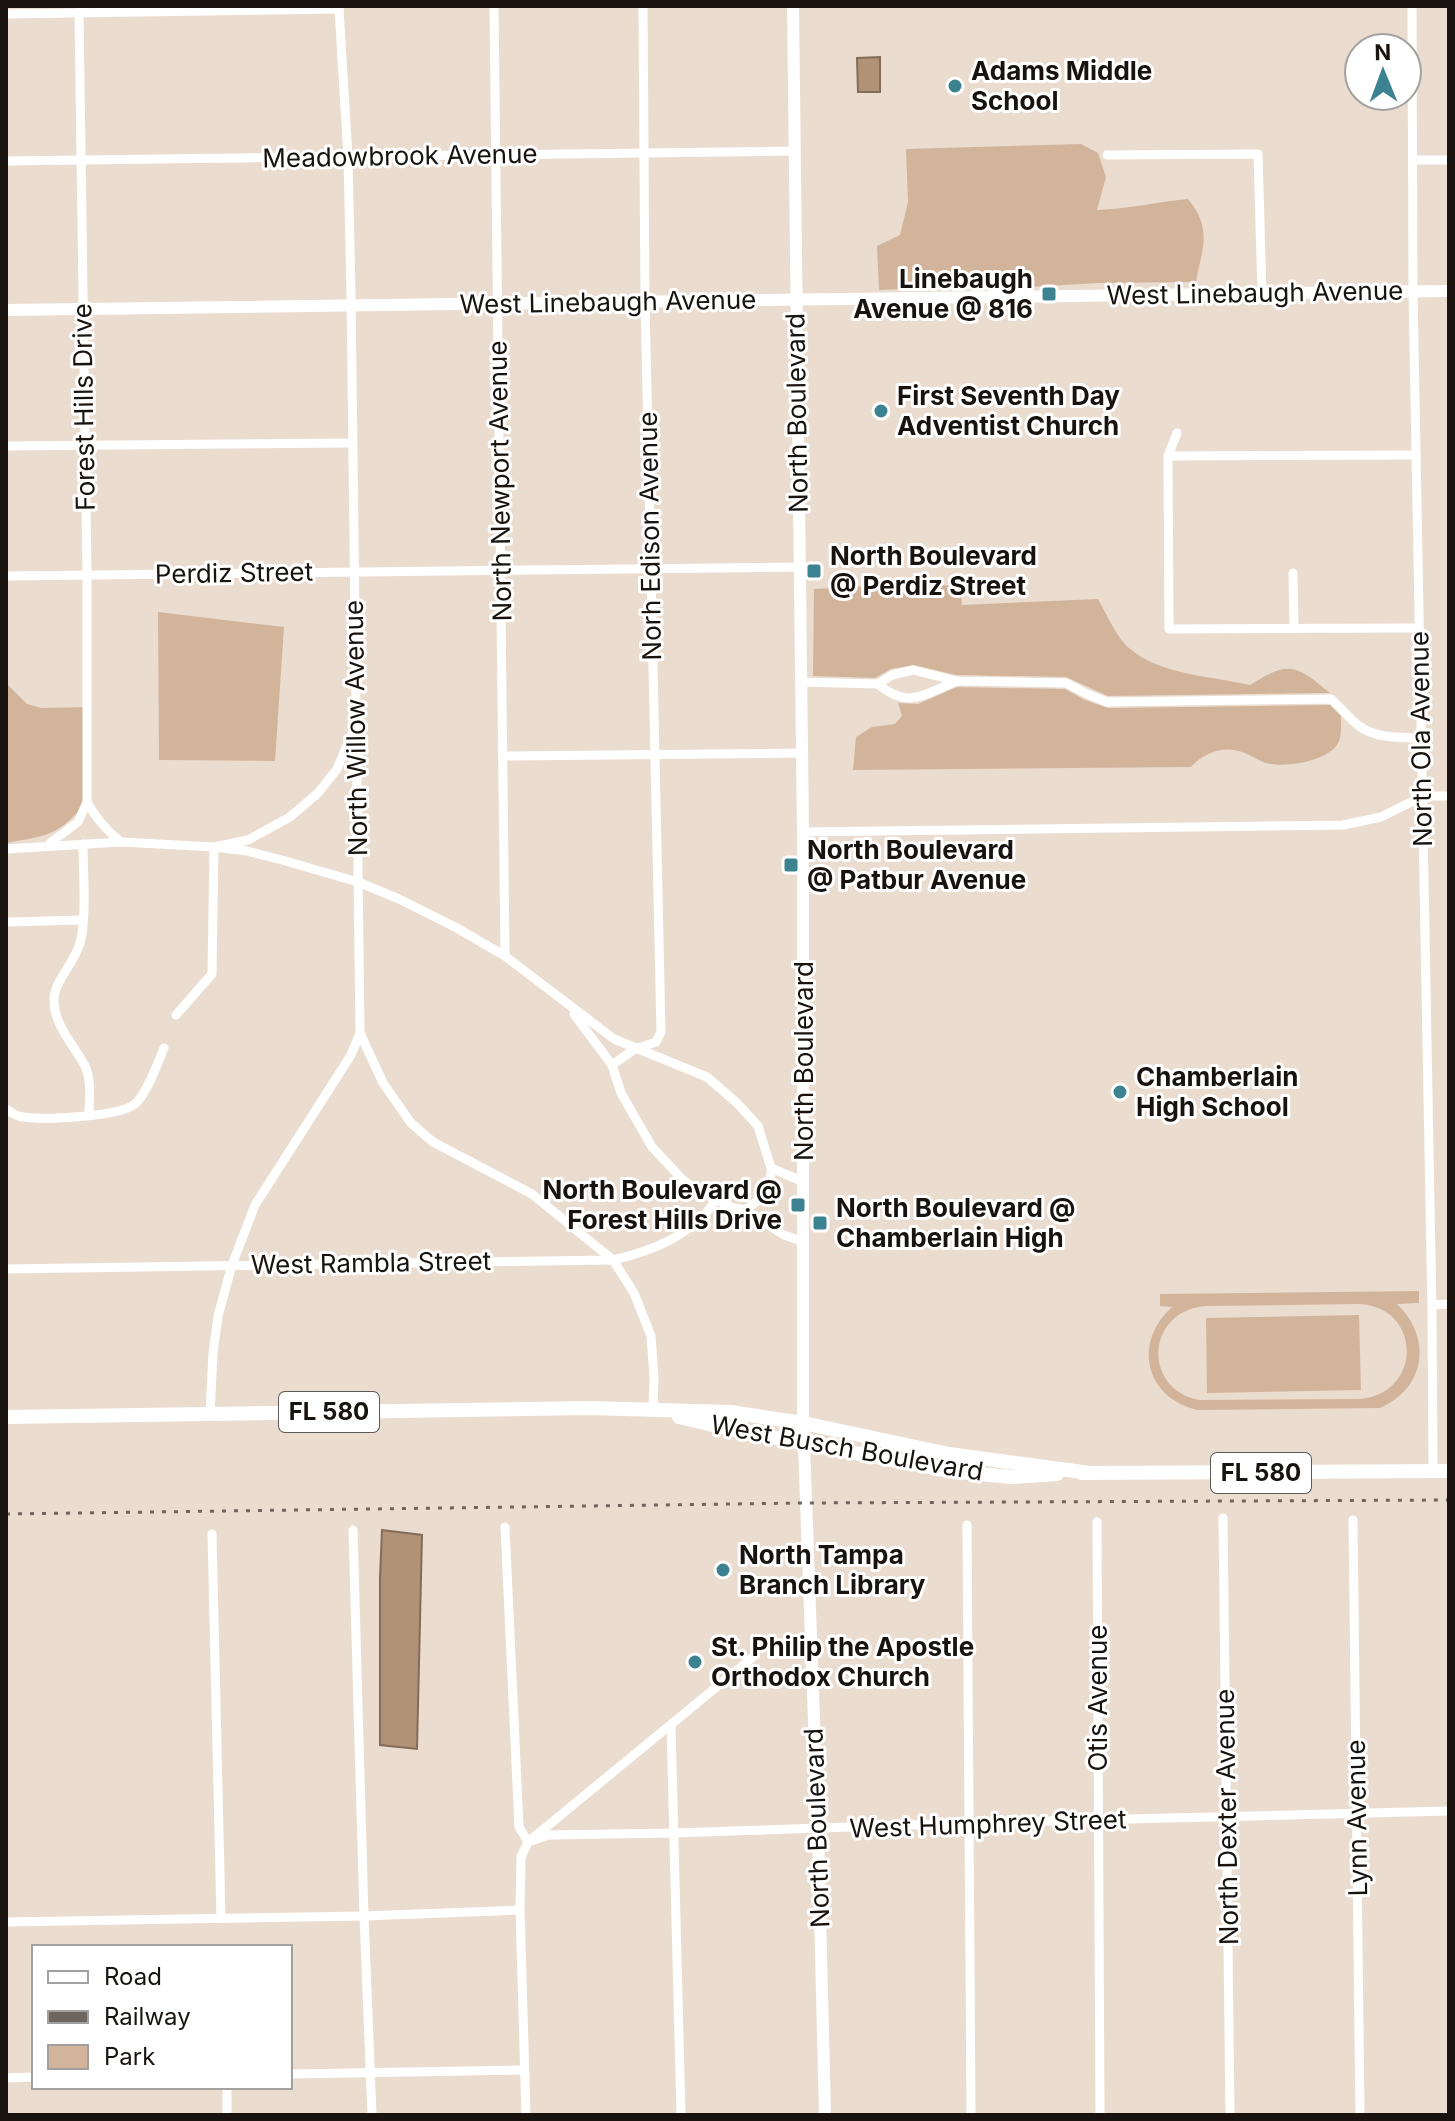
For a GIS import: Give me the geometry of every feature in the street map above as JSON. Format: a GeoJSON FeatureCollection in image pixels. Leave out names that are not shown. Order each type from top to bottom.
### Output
{"type":"FeatureCollection","features":[{"type":"Feature","properties":{"kind":"main road","name":"West Busch Boulevard"},"geometry":{"type":"LineString","coordinates":[[6,1417],[589,1408],[730,1412],[803,1423],[949,1454],[1090,1473]]}},
{"type":"Feature","properties":{"kind":"main road","name":"West Busch Boulevard"},"geometry":{"type":"LineString","coordinates":[[653,1411],[949,1471],[1011,1477],[1090,1473],[1449,1471]]}},
{"type":"Feature","properties":{"kind":"street","name":"North Newport Avenue"},"geometry":{"type":"LineString","coordinates":[[494,6],[505,956]]}},
{"type":"Feature","properties":{"kind":"street","name":"Norh Edison Avenue"},"geometry":{"type":"LineString","coordinates":[[635,1049],[656,1042],[661,1032],[645,301],[643,6]]}},
{"type":"Feature","properties":{"kind":"street","name":"North Boulevard"},"geometry":{"type":"LineString","coordinates":[[793,6],[803,832],[803,1443],[825,2115]]}},
{"type":"Feature","properties":{"kind":"street","name":"North Ola Avenue"},"geometry":{"type":"LineString","coordinates":[[1412,6],[1413,291],[1433,1471]]}},
{"type":"Feature","properties":{"kind":"street"},"geometry":{"type":"LineString","coordinates":[[6,14],[82,9],[338,7]]}},
{"type":"Feature","properties":{"kind":"street","name":"North Willow Avenue"},"geometry":{"type":"LineString","coordinates":[[210,1414],[218,1316],[232,1265],[255,1205],[351,1055],[360,1033],[348,157],[338,7]]}},
{"type":"Feature","properties":{"kind":"street","name":"Forest Hills Drive"},"geometry":{"type":"LineString","coordinates":[[82,9],[80,160],[87,575],[87,802]]}},
{"type":"Feature","properties":{"kind":"street","name":"Meadowbrook Avenue"},"geometry":{"type":"LineString","coordinates":[[6,161],[794,151]]}},
{"type":"Feature","properties":{"kind":"street"},"geometry":{"type":"LineString","coordinates":[[1107,155],[1258,154],[1262,293]]}},
{"type":"Feature","properties":{"kind":"street"},"geometry":{"type":"LineString","coordinates":[[1413,160],[1449,160]]}},
{"type":"Feature","properties":{"kind":"street","name":"West Linebaugh Avenue"},"geometry":{"type":"LineString","coordinates":[[6,310],[1449,291]]}},
{"type":"Feature","properties":{"kind":"street"},"geometry":{"type":"LineString","coordinates":[[1177,433],[1168,456],[1169,629],[1419,628]]}},
{"type":"Feature","properties":{"kind":"street"},"geometry":{"type":"LineString","coordinates":[[6,446],[352,443]]}},
{"type":"Feature","properties":{"kind":"street"},"geometry":{"type":"LineString","coordinates":[[1168,456],[1416,455]]}},
{"type":"Feature","properties":{"kind":"street","name":"Perdiz Street"},"geometry":{"type":"LineString","coordinates":[[6,576],[799,567]]}},
{"type":"Feature","properties":{"kind":"street"},"geometry":{"type":"LineString","coordinates":[[1293,573],[1294,628]]}},
{"type":"Feature","properties":{"kind":"street"},"geometry":{"type":"LineString","coordinates":[[801,682],[878,684],[892,675],[913,670],[957,681],[1066,683],[1107,702],[1331,699],[1358,725],[1373,734],[1421,738]]}},
{"type":"Feature","properties":{"kind":"street"},"geometry":{"type":"LineString","coordinates":[[878,684],[888,693],[904,699],[916,699],[957,681]]}},
{"type":"Feature","properties":{"kind":"street"},"geometry":{"type":"LineString","coordinates":[[214,847],[248,840],[290,817],[318,793],[337,769],[356,726]]}},
{"type":"Feature","properties":{"kind":"street"},"geometry":{"type":"LineString","coordinates":[[504,756],[802,753]]}},
{"type":"Feature","properties":{"kind":"street"},"geometry":{"type":"LineString","coordinates":[[803,832],[1343,825],[1381,817],[1423,796],[1449,796]]}},
{"type":"Feature","properties":{"kind":"street"},"geometry":{"type":"LineString","coordinates":[[87,802],[106,830],[121,842]]}},
{"type":"Feature","properties":{"kind":"street"},"geometry":{"type":"LineString","coordinates":[[48,845],[78,822],[87,802]]}},
{"type":"Feature","properties":{"kind":"street"},"geometry":{"type":"LineString","coordinates":[[6,849],[121,842],[247,851],[358,882],[399,899],[505,956],[614,1039],[707,1077],[737,1103],[758,1126],[772,1169],[768,1191],[745,1210]]}},
{"type":"Feature","properties":{"kind":"street"},"geometry":{"type":"LineString","coordinates":[[83,844],[82,939],[77,955],[54,992],[54,1003],[61,1026],[86,1067],[89,1115]]}},
{"type":"Feature","properties":{"kind":"street"},"geometry":{"type":"LineString","coordinates":[[176,1015],[212,974],[214,847]]}},
{"type":"Feature","properties":{"kind":"street"},"geometry":{"type":"LineString","coordinates":[[6,922],[83,920]]}},
{"type":"Feature","properties":{"kind":"street"},"geometry":{"type":"LineString","coordinates":[[568,1005],[612,1065],[621,1093],[652,1147],[682,1179],[699,1192],[745,1210],[784,1235],[804,1242]]}},
{"type":"Feature","properties":{"kind":"street"},"geometry":{"type":"LineString","coordinates":[[360,1033],[383,1083],[411,1123],[433,1142],[532,1194],[613,1260],[634,1293],[651,1336],[653,1411]]}},
{"type":"Feature","properties":{"kind":"street"},"geometry":{"type":"LineString","coordinates":[[6,1109],[19,1116],[30,1117],[89,1115],[117,1111],[136,1104],[152,1078],[164,1048]]}},
{"type":"Feature","properties":{"kind":"street"},"geometry":{"type":"LineString","coordinates":[[612,1065],[635,1049]]}},
{"type":"Feature","properties":{"kind":"street"},"geometry":{"type":"LineString","coordinates":[[772,1169],[804,1182]]}},
{"type":"Feature","properties":{"kind":"street","name":"West Rambla Street"},"geometry":{"type":"LineString","coordinates":[[6,1269],[613,1260],[638,1255],[672,1240],[696,1224],[716,1200]]}},
{"type":"Feature","properties":{"kind":"street"},"geometry":{"type":"LineString","coordinates":[[1432,1305],[1449,1304]]}},
{"type":"Feature","properties":{"kind":"street","name":"North Dexter Avenue"},"geometry":{"type":"LineString","coordinates":[[1223,1518],[1230,2115]]}},
{"type":"Feature","properties":{"kind":"street","name":"Lynn Avenue"},"geometry":{"type":"LineString","coordinates":[[1353,1520],[1360,2115]]}},
{"type":"Feature","properties":{"kind":"street","name":"Otis Avenue"},"geometry":{"type":"LineString","coordinates":[[1097,1522],[1100,2115]]}},
{"type":"Feature","properties":{"kind":"street"},"geometry":{"type":"LineString","coordinates":[[967,1525],[971,2115]]}},
{"type":"Feature","properties":{"kind":"street"},"geometry":{"type":"LineString","coordinates":[[505,1527],[519,1827],[528,1842]]}},
{"type":"Feature","properties":{"kind":"street"},"geometry":{"type":"LineString","coordinates":[[353,1530],[372,2115]]}},
{"type":"Feature","properties":{"kind":"street"},"geometry":{"type":"LineString","coordinates":[[212,1534],[221,1918]]}},
{"type":"Feature","properties":{"kind":"street"},"geometry":{"type":"LineString","coordinates":[[526,2115],[520,1910],[521,1857],[528,1842],[753,1657]]}},
{"type":"Feature","properties":{"kind":"street"},"geometry":{"type":"LineString","coordinates":[[671,1725],[681,2115]]}},
{"type":"Feature","properties":{"kind":"street","name":"West Humphrey Street"},"geometry":{"type":"LineString","coordinates":[[528,1842],[549,1835],[1449,1811]]}},
{"type":"Feature","properties":{"kind":"street"},"geometry":{"type":"LineString","coordinates":[[6,1922],[520,1910]]}},
{"type":"Feature","properties":{"kind":"street"},"geometry":{"type":"LineString","coordinates":[[292,2074],[524,2070]]}},
{"type":"Feature","properties":{"kind":"street"},"geometry":{"type":"LineString","coordinates":[[6,2078],[32,2077]]}},
{"type":"Feature","properties":{"kind":"street"},"geometry":{"type":"LineString","coordinates":[[227,2089],[227,2115]]}},
{"type":"Feature","properties":{"kind":"green space"},"geometry":{"type":"Polygon","coordinates":[[[1081,144],[1098,153],[1106,177],[1097,210],[1188,199],[1201,220],[1204,239],[1196,282],[879,290],[877,246],[900,235],[908,202],[906,149],[1081,144]]]}},
{"type":"Feature","properties":{"kind":"green space"},"geometry":{"type":"Polygon","coordinates":[[[960,585],[962,605],[1098,599],[1125,644],[1156,664],[1250,685],[1274,672],[1292,669],[1309,676],[1330,693],[1108,696],[1066,677],[956,675],[914,665],[891,669],[875,678],[813,676],[814,589],[960,585]]]}},
{"type":"Feature","properties":{"kind":"green space"},"geometry":{"type":"Polygon","coordinates":[[[158,612],[284,627],[275,761],[159,760],[158,612]]]}},
{"type":"Feature","properties":{"kind":"green space"},"geometry":{"type":"Polygon","coordinates":[[[6,683],[27,704],[41,708],[87,707],[87,802],[60,828],[33,838],[6,843],[6,683]]]}},
{"type":"Feature","properties":{"kind":"green space"},"geometry":{"type":"Polygon","coordinates":[[[957,687],[1065,689],[1108,708],[1330,705],[1341,716],[1341,735],[1335,748],[1328,753],[1310,761],[1279,765],[1228,749],[1208,754],[1191,767],[853,770],[856,737],[872,727],[895,724],[902,716],[898,703],[918,704],[957,687]]]}},
{"type":"Feature","properties":{"kind":"green space"},"geometry":{"type":"Polygon","coordinates":[[[1419,1291],[1419,1303],[1397,1304],[1416,1332],[1419,1362],[1415,1376],[1407,1389],[1380,1408],[1197,1410],[1165,1393],[1150,1367],[1152,1336],[1172,1307],[1160,1306],[1160,1294],[1419,1291]],[[1359,1304],[1205,1306],[1186,1311],[1171,1321],[1162,1335],[1158,1350],[1160,1366],[1167,1381],[1180,1393],[1199,1400],[1360,1399],[1381,1393],[1395,1382],[1404,1367],[1407,1350],[1404,1334],[1395,1319],[1380,1309],[1359,1304]]]}},
{"type":"Feature","properties":{"kind":"green space"},"geometry":{"type":"Polygon","coordinates":[[[1359,1315],[1361,1390],[1207,1393],[1206,1318],[1359,1315]]]}},
{"type":"Feature","properties":{"kind":"shaded area"},"geometry":{"type":"Polygon","coordinates":[[[880,57],[880,92],[858,92],[857,58],[880,57]]]}},
{"type":"Feature","properties":{"kind":"shaded area"},"geometry":{"type":"Polygon","coordinates":[[[382,1530],[422,1535],[417,1749],[380,1745],[382,1530]]]}},
{"type":"Feature","properties":{"kind":"railway"},"geometry":{"type":"LineString","coordinates":[[6,1514],[805,1503],[1449,1500]]}},
{"type":"Feature","properties":{"kind":"place","name":"Adams Middle School"},"geometry":{"type":"Point","coordinates":[955,86]}},
{"type":"Feature","properties":{"kind":"place","name":"Linebaugh Avenue @ 816"},"geometry":{"type":"Point","coordinates":[1049,294]}},
{"type":"Feature","properties":{"kind":"place","name":"First Seventh Day Adventist Church"},"geometry":{"type":"Point","coordinates":[881,411]}},
{"type":"Feature","properties":{"kind":"place","name":"North Boulevard @ Perdiz Street"},"geometry":{"type":"Point","coordinates":[814,571]}},
{"type":"Feature","properties":{"kind":"place","name":"North Boulevard @ Patbur Avenue"},"geometry":{"type":"Point","coordinates":[791,865]}},
{"type":"Feature","properties":{"kind":"place","name":"Chamberlain High School"},"geometry":{"type":"Point","coordinates":[1120,1092]}},
{"type":"Feature","properties":{"kind":"place","name":"North Boulevard @ Forest Hills Drive"},"geometry":{"type":"Point","coordinates":[798,1205]}},
{"type":"Feature","properties":{"kind":"place","name":"North Boulevard @ Chamberlain High"},"geometry":{"type":"Point","coordinates":[820,1223]}},
{"type":"Feature","properties":{"kind":"place","name":"North Tampa Branch Library"},"geometry":{"type":"Point","coordinates":[723,1570]}},
{"type":"Feature","properties":{"kind":"place","name":"St. Philip the Apostle Orthodox Church"},"geometry":{"type":"Point","coordinates":[695,1662]}}]}
